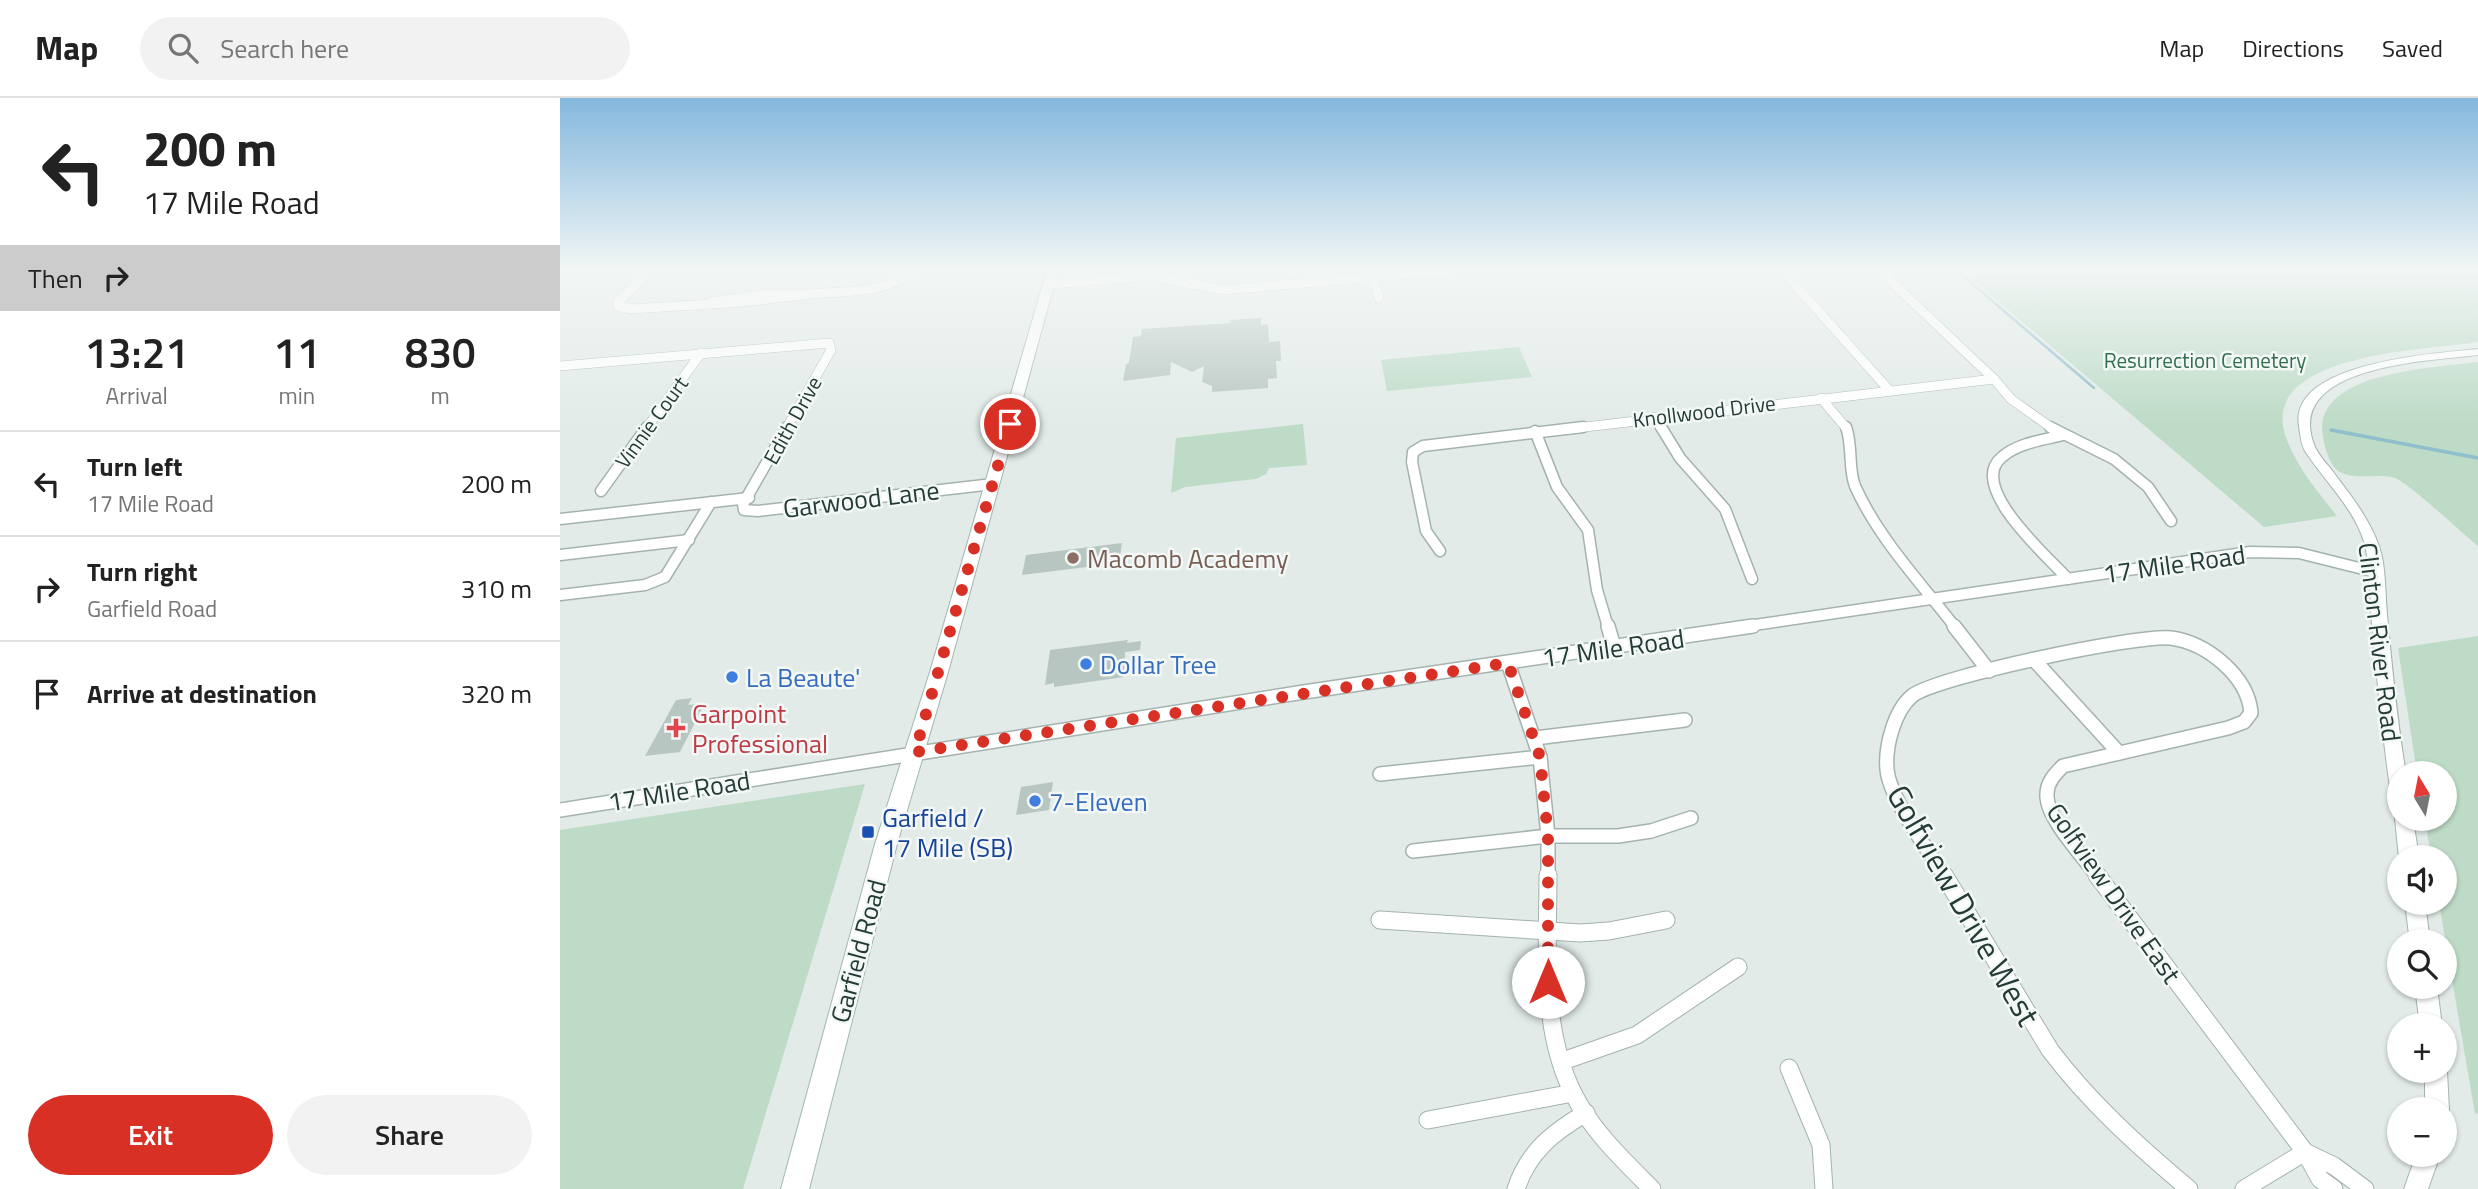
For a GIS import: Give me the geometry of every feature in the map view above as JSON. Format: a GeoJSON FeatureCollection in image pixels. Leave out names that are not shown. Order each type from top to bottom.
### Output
{"type":"FeatureCollection","features":[{"type":"Feature","properties":{"kind":"main road","name":"Garfield Road"},"geometry":{"type":"LineString","coordinates":[[795,1189],[861,933],[1039,321]]}},
{"type":"Feature","properties":{"kind":"street"},"geometry":{"type":"LineString","coordinates":[[1827,321],[1889,390]]}},
{"type":"Feature","properties":{"kind":"street"},"geometry":{"type":"LineString","coordinates":[[1933,321],[2033,417],[2063,435],[2114,459],[2148,487],[2171,520]]}},
{"type":"Feature","properties":{"kind":"street"},"geometry":{"type":"LineString","coordinates":[[560,366],[829,343]]}},
{"type":"Feature","properties":{"kind":"street","name":"Edith Drive"},"geometry":{"type":"LineString","coordinates":[[749,498],[831,350],[829,343]]}},
{"type":"Feature","properties":{"kind":"street","name":"Clinton River Road"},"geometry":{"type":"LineString","coordinates":[[2395,761],[2373,548],[2368,534],[2309,448],[2304,430],[2307,409],[2320,390],[2347,375],[2392,364],[2478,352]]}},
{"type":"Feature","properties":{"kind":"street","name":"Vinnie Court"},"geometry":{"type":"LineString","coordinates":[[601,491],[701,353]]}},
{"type":"Feature","properties":{"kind":"street","name":"Knollwood Drive"},"geometry":{"type":"LineString","coordinates":[[1440,551],[1426,531],[1412,462],[1416,449],[1535,431],[1994,379]]}},
{"type":"Feature","properties":{"kind":"street"},"geometry":{"type":"LineString","coordinates":[[1821,398],[1847,428],[1852,448],[1854,483],[1863,503],[1933,600],[1989,671]]}},
{"type":"Feature","properties":{"kind":"street"},"geometry":{"type":"LineString","coordinates":[[1654,417],[1680,458],[1725,509],[1752,579]]}},
{"type":"Feature","properties":{"kind":"street"},"geometry":{"type":"LineString","coordinates":[[1535,431],[1557,487],[1588,530],[1597,590],[1614,647]]}},
{"type":"Feature","properties":{"kind":"street"},"geometry":{"type":"LineString","coordinates":[[2063,435],[2004,455],[1990,474],[1993,489],[2004,506],[2068,579]]}},
{"type":"Feature","properties":{"kind":"street","name":"Garwood Lane"},"geometry":{"type":"LineString","coordinates":[[749,498],[743,507],[748,512],[993,484]]}},
{"type":"Feature","properties":{"kind":"street"},"geometry":{"type":"LineString","coordinates":[[560,519],[749,498]]}},
{"type":"Feature","properties":{"kind":"street"},"geometry":{"type":"LineString","coordinates":[[560,595],[661,580],[668,575],[711,502]]}},
{"type":"Feature","properties":{"kind":"street"},"geometry":{"type":"LineString","coordinates":[[560,555],[688,540]]}},
{"type":"Feature","properties":{"kind":"street","name":"17 Mile Road"},"geometry":{"type":"LineString","coordinates":[[560,810],[915,752],[2068,579],[2272,551],[2307,554],[2375,572]]}},
{"type":"Feature","properties":{"kind":"street","name":"Golfview Drive East"},"geometry":{"type":"LineString","coordinates":[[1989,671],[2145,640],[2177,639],[2205,650],[2250,696],[2252,713],[2244,722],[2228,729],[2063,766],[2049,780],[2045,789],[2046,803],[2063,830],[2305,1152]]}},
{"type":"Feature","properties":{"kind":"street"},"geometry":{"type":"LineString","coordinates":[[2035,660],[2119,753]]}},
{"type":"Feature","properties":{"kind":"street"},"geometry":{"type":"LineString","coordinates":[[1508,663],[1540,757],[1548,836],[1550,1005],[1563,1061],[1573,1093],[1586,1112],[1652,1189]]}},
{"type":"Feature","properties":{"kind":"street","name":"Golfview Drive West"},"geometry":{"type":"LineString","coordinates":[[1989,671],[1931,684],[1914,695],[1900,713],[1893,733],[1887,761],[1890,784],[2050,1050],[2072,1080],[2152,1158],[2189,1189]]}},
{"type":"Feature","properties":{"kind":"street"},"geometry":{"type":"LineString","coordinates":[[1535,737],[1685,720]]}},
{"type":"Feature","properties":{"kind":"street"},"geometry":{"type":"LineString","coordinates":[[1380,774],[1540,757]]}},
{"type":"Feature","properties":{"kind":"street"},"geometry":{"type":"LineString","coordinates":[[1413,851],[1548,836],[1618,836],[1651,831],[1691,818]]}},
{"type":"Feature","properties":{"kind":"street"},"geometry":{"type":"LineString","coordinates":[[1380,920],[1548,931],[1609,931],[1666,920]]}},
{"type":"Feature","properties":{"kind":"street"},"geometry":{"type":"LineString","coordinates":[[1563,1061],[1637,1035],[1738,967]]}},
{"type":"Feature","properties":{"kind":"street"},"geometry":{"type":"LineString","coordinates":[[1789,1068],[1821,1145],[1824,1189]]}},
{"type":"Feature","properties":{"kind":"street"},"geometry":{"type":"LineString","coordinates":[[1428,1120],[1573,1093]]}},
{"type":"Feature","properties":{"kind":"street"},"geometry":{"type":"LineString","coordinates":[[1516,1189],[1520,1173],[1543,1141],[1586,1112]]}},
{"type":"Feature","properties":{"kind":"street"},"geometry":{"type":"LineString","coordinates":[[2244,1189],[2305,1152]]}},
{"type":"Feature","properties":{"kind":"street"},"geometry":{"type":"LineString","coordinates":[[2305,1152],[2320,1179],[2334,1189]]}},
{"type":"Feature","properties":{"kind":"street"},"geometry":{"type":"LineString","coordinates":[[2305,1152],[2334,1166],[2365,1189]]}},
{"type":"Feature","properties":{"kind":"street"},"geometry":{"type":"LineString","coordinates":[[2416,1189],[2424,1167]]}},
{"type":"Feature","properties":{"kind":"green space","name":"Resurrection Cemetery"},"geometry":{"type":"Polygon","coordinates":[[[2021,321],[2478,321],[2478,342],[2422,348],[2351,361],[2319,373],[2295,389],[2283,411],[2287,440],[2303,470],[2337,516],[2264,527],[2021,321]]]}},
{"type":"Feature","properties":{"kind":"green space"},"geometry":{"type":"Polygon","coordinates":[[[1519,347],[1532,377],[1387,391],[1381,360],[1519,347]]]}},
{"type":"Feature","properties":{"kind":"green space"},"geometry":{"type":"Polygon","coordinates":[[[2478,362],[2478,546],[2395,478],[2355,476],[2338,471],[2329,458],[2323,437],[2324,415],[2336,398],[2355,386],[2407,371],[2478,362]]]}},
{"type":"Feature","properties":{"kind":"green space"},"geometry":{"type":"Polygon","coordinates":[[[1303,424],[1307,465],[1269,468],[1266,474],[1256,479],[1185,487],[1171,493],[1176,438],[1303,424]]]}},
{"type":"Feature","properties":{"kind":"green space"},"geometry":{"type":"Polygon","coordinates":[[[2478,636],[2478,1113],[2475,1114],[2455,999],[2457,929],[2443,929],[2441,915],[2457,915],[2457,845],[2429,845],[2427,831],[2457,831],[2457,761],[2415,761],[2398,648],[2478,636]]]}},
{"type":"Feature","properties":{"kind":"green space"},"geometry":{"type":"Polygon","coordinates":[[[865,784],[743,1189],[560,1189],[560,830],[865,784]]]}},
{"type":"Feature","properties":{"kind":"building"},"geometry":{"type":"Polygon","coordinates":[[[1261,321],[1261,325],[1268,324],[1269,342],[1280,341],[1281,361],[1276,361],[1277,378],[1268,379],[1268,388],[1212,392],[1212,386],[1202,382],[1204,366],[1192,372],[1171,362],[1170,375],[1123,381],[1133,337],[1141,336],[1142,329],[1261,321]]]}},
{"type":"Feature","properties":{"kind":"building","name":"Macomb Academy"},"geometry":{"type":"Polygon","coordinates":[[[1122,543],[1119,563],[1022,575],[1026,555],[1122,543]]]}},
{"type":"Feature","properties":{"kind":"building","name":"Dollar Tree"},"geometry":{"type":"Polygon","coordinates":[[[1128,640],[1127,643],[1141,641],[1140,650],[1125,652],[1124,677],[1054,687],[1054,683],[1045,685],[1050,650],[1128,640]]]}},
{"type":"Feature","properties":{"kind":"building","name":"Garpoint Professional"},"geometry":{"type":"Polygon","coordinates":[[[692,698],[688,705],[705,703],[680,752],[645,756],[676,700],[692,698]]]}},
{"type":"Feature","properties":{"kind":"building","name":"7-Eleven"},"geometry":{"type":"Polygon","coordinates":[[[1053,782],[1049,810],[1016,815],[1021,787],[1053,782]]]}},
{"type":"Feature","properties":{"kind":"waterway"},"geometry":{"type":"LineString","coordinates":[[2016,321],[2094,388]]}},
{"type":"Feature","properties":{"kind":"waterway"},"geometry":{"type":"LineString","coordinates":[[2331,430],[2478,458]]}},
{"type":"Feature","properties":{"kind":"place","name":"Macomb Academy"},"geometry":{"type":"Point","coordinates":[1073,558]}},
{"type":"Feature","properties":{"kind":"place","name":"Dollar Tree"},"geometry":{"type":"Point","coordinates":[1086,664]}},
{"type":"Feature","properties":{"kind":"place","name":"La Beaute'"},"geometry":{"type":"Point","coordinates":[732,677]}},
{"type":"Feature","properties":{"kind":"place","name":"Garpoint Professional"},"geometry":{"type":"Point","coordinates":[676,728]}},
{"type":"Feature","properties":{"kind":"place","name":"7-Eleven"},"geometry":{"type":"Point","coordinates":[1035,801]}},
{"type":"Feature","properties":{"kind":"place","name":"Garfield / 17 Mile (SB)"},"geometry":{"type":"Point","coordinates":[868,832]}},
{"type":"Feature","properties":{"kind":"route"},"geometry":{"type":"LineString","coordinates":[[1010,424],[915,752],[1508,663],[1540,757],[1548,836],[1548,982]]}}]}
